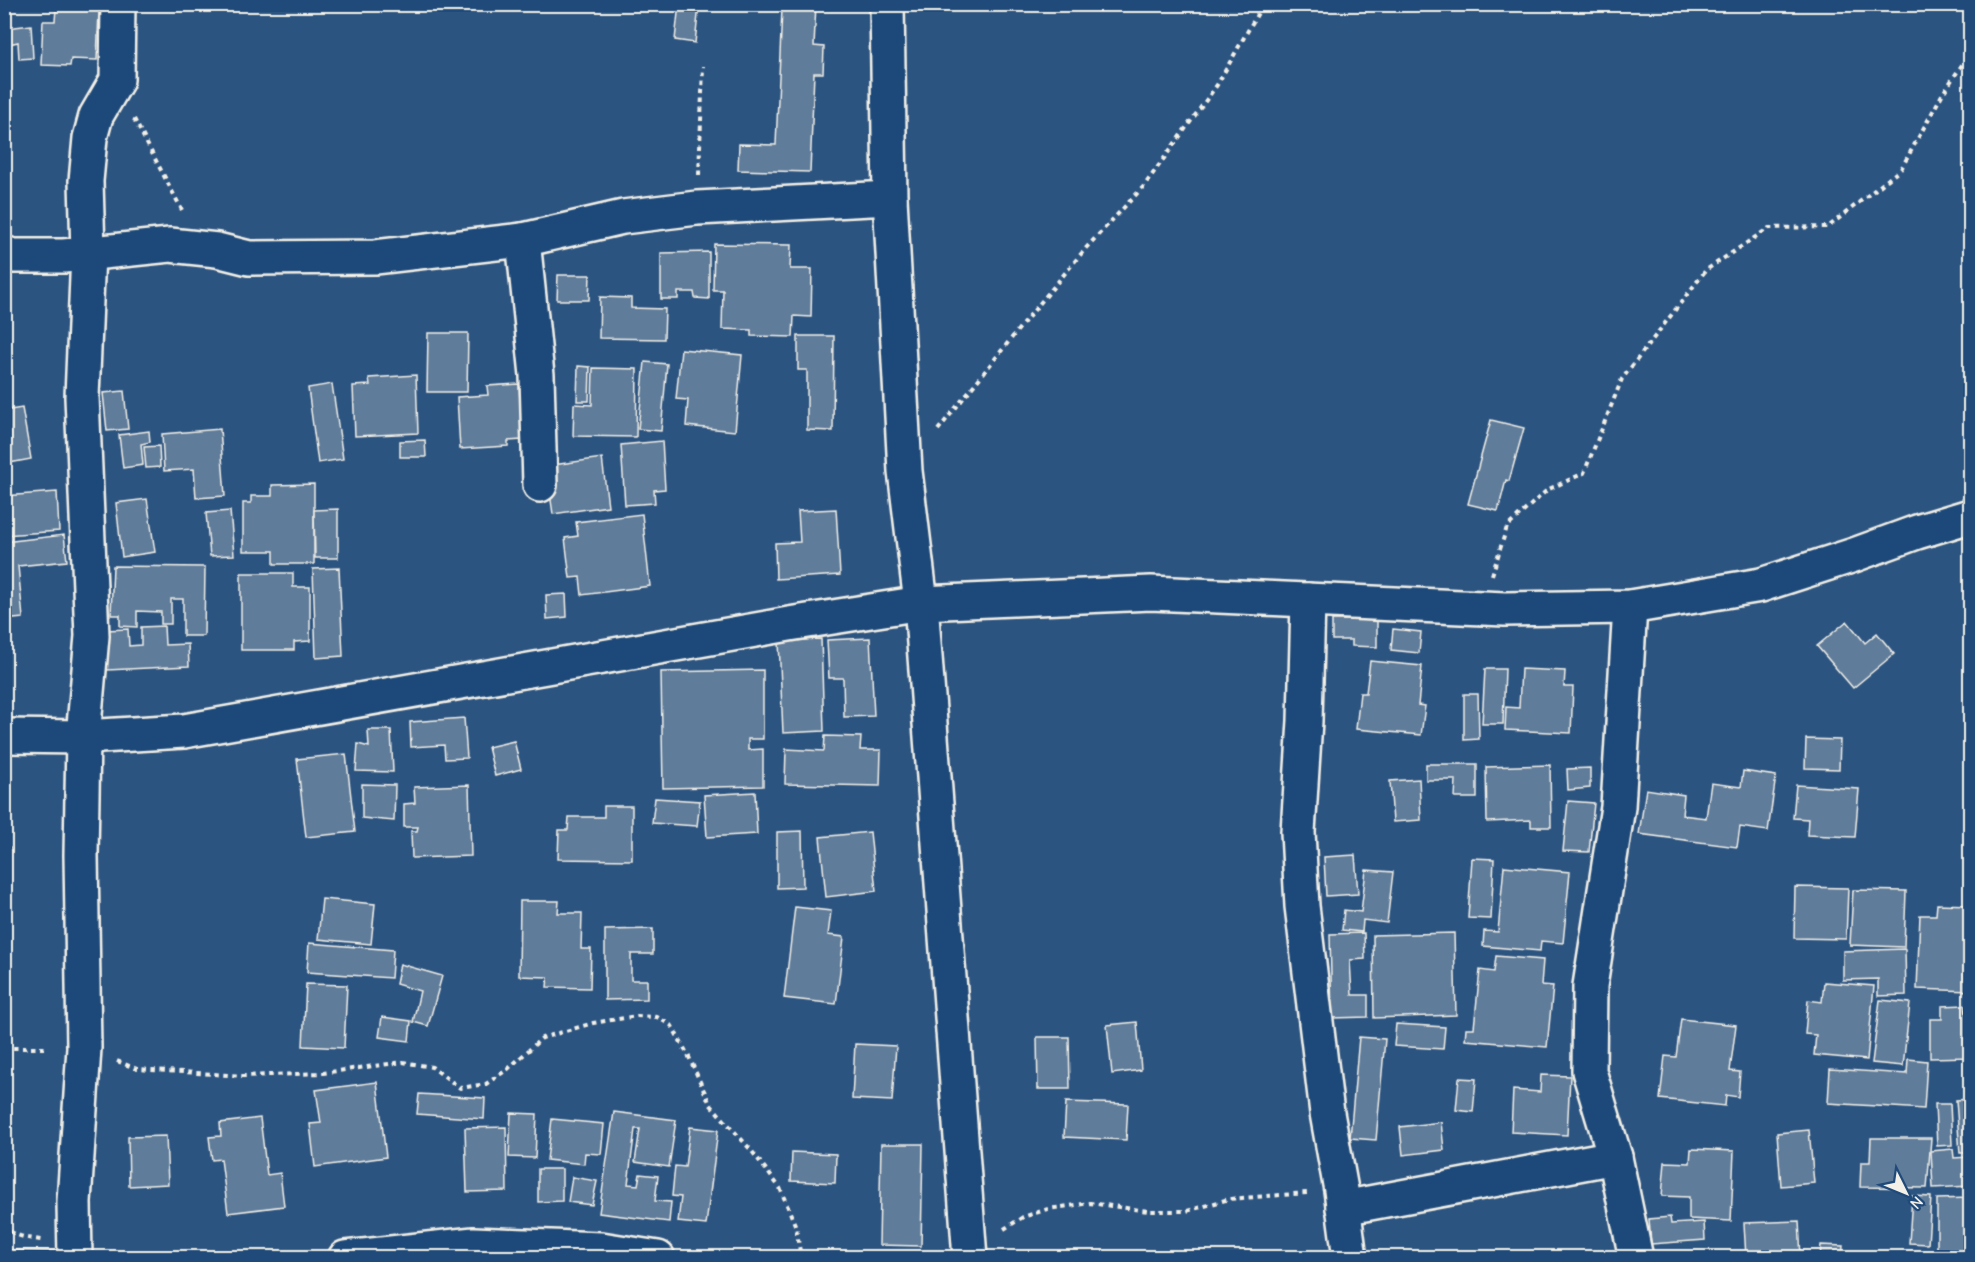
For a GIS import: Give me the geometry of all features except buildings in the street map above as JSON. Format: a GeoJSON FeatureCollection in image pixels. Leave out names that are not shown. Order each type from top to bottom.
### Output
{"type":"FeatureCollection","features":[{"type":"Feature","properties":{"kind":"street"},"geometry":{"type":"LineString","coordinates":[[75,1257],[75,1202],[84,1048],[81,855],[83,736],[92,636],[82,397],[88,253],[86,181],[90,138],[96,116],[117,80],[118,4]]}},
{"type":"Feature","properties":{"kind":"street"},"geometry":{"type":"LineString","coordinates":[[887,4],[890,198],[905,471],[921,603],[970,1254]]}},
{"type":"Feature","properties":{"kind":"street"},"geometry":{"type":"LineString","coordinates":[[4,253],[13,256],[64,256],[170,245],[217,250],[249,258],[375,256],[523,240],[623,217],[697,208],[890,198]]}},
{"type":"Feature","properties":{"kind":"street"},"geometry":{"type":"LineString","coordinates":[[523,240],[537,375],[540,485]]}},
{"type":"Feature","properties":{"kind":"street"},"geometry":{"type":"LineString","coordinates":[[4,736],[184,732],[789,624],[921,603],[1150,593],[1505,609],[1630,607],[1761,585],[1971,516]]}},
{"type":"Feature","properties":{"kind":"street"},"geometry":{"type":"LineString","coordinates":[[1308,600],[1305,721],[1298,832],[1302,906],[1322,1078],[1350,1257]]}},
{"type":"Feature","properties":{"kind":"street"},"geometry":{"type":"LineString","coordinates":[[1630,607],[1618,807],[1590,986],[1589,1071],[1615,1157],[1636,1257]]}},
{"type":"Feature","properties":{"kind":"street"},"geometry":{"type":"LineString","coordinates":[[1342,1199],[1615,1157]]}},
{"type":"Feature","properties":{"kind":"street"},"geometry":{"type":"LineString","coordinates":[[345,1257],[474,1244],[601,1249],[658,1257]]}},
{"type":"Feature","properties":{"kind":"path"},"geometry":{"type":"LineString","coordinates":[[905,471],[1048,293],[1144,186],[1217,85],[1263,4]]}},
{"type":"Feature","properties":{"kind":"path"},"geometry":{"type":"LineString","coordinates":[[1482,607],[1507,527],[1547,490],[1584,473],[1622,378],[1706,270],[1769,228],[1828,227],[1901,170],[1943,93],[1971,53]]}},
{"type":"Feature","properties":{"kind":"path"},"geometry":{"type":"LineString","coordinates":[[697,208],[703,66]]}},
{"type":"Feature","properties":{"kind":"path"},"geometry":{"type":"LineString","coordinates":[[117,80],[138,130],[183,212],[217,250]]}},
{"type":"Feature","properties":{"kind":"path"},"geometry":{"type":"LineString","coordinates":[[4,1048],[84,1048],[137,1068],[243,1076],[323,1073],[404,1062],[432,1067],[460,1088],[486,1084],[508,1069],[542,1038],[593,1023],[638,1016],[657,1017],[672,1026],[711,1104],[780,1188],[796,1227],[801,1257]]}},
{"type":"Feature","properties":{"kind":"path"},"geometry":{"type":"LineString","coordinates":[[970,1254],[1023,1217],[1048,1209],[1090,1203],[1148,1211],[1187,1211],[1229,1199],[1342,1199]]}}]}
